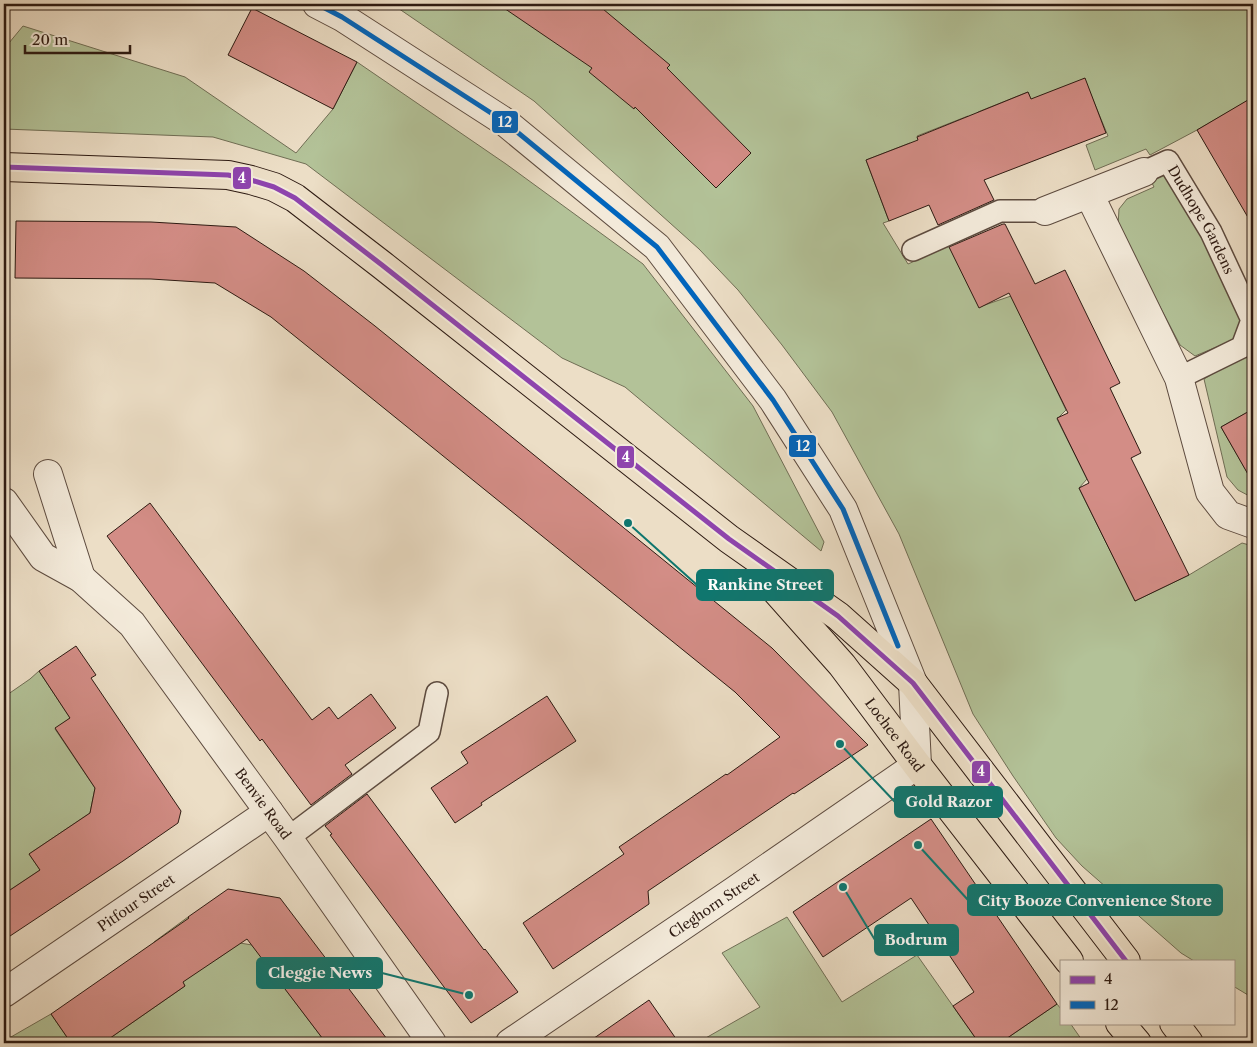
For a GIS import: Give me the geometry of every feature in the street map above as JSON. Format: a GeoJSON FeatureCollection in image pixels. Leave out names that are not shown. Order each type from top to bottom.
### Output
{"type":"FeatureCollection","features":[{"type":"Feature","properties":{"kind":"main road","name":"Lochee Road"},"geometry":{"type":"LineString","coordinates":[[4,167],[228,175],[274,187],[295,198],[729,539],[838,616],[913,683],[1125,960]]}},
{"type":"Feature","properties":{"kind":"main road","name":"Lochee Road"},"geometry":{"type":"LineString","coordinates":[[729,539],[842,665],[1068,960]]}},
{"type":"Feature","properties":{"kind":"main road"},"geometry":{"type":"LineString","coordinates":[[1121,1024],[1137,1043]]}},
{"type":"Feature","properties":{"kind":"main road"},"geometry":{"type":"LineString","coordinates":[[1175,1024],[1189,1043]]}},
{"type":"Feature","properties":{"kind":"street"},"geometry":{"type":"LineString","coordinates":[[318,4],[342,17],[505,122],[657,247],[773,400],[843,510],[913,683],[917,764]]}},
{"type":"Feature","properties":{"kind":"street","name":"Dudhope Gardens"},"geometry":{"type":"LineString","coordinates":[[1046,211],[1144,172]]}},
{"type":"Feature","properties":{"kind":"street"},"geometry":{"type":"LineString","coordinates":[[1089,194],[1179,378],[1210,492],[1228,515],[1253,524]]}},
{"type":"Feature","properties":{"kind":"street"},"geometry":{"type":"LineString","coordinates":[[48,474],[81,578]]}},
{"type":"Feature","properties":{"kind":"street","name":"Benvie Road"},"geometry":{"type":"LineString","coordinates":[[4,502],[43,557],[81,578],[132,624],[288,838],[432,1043]]}},
{"type":"Feature","properties":{"kind":"street","name":"Cleghorn Street"},"geometry":{"type":"LineString","coordinates":[[510,1043],[726,897],[917,764]]}},
{"type":"Feature","properties":{"kind":"street","name":"Pitfour Street"},"geometry":{"type":"LineString","coordinates":[[4,993],[269,812]]}},
{"type":"Feature","properties":{"kind":"lane","name":"Dudhope Gardens"},"geometry":{"type":"LineString","coordinates":[[1144,172],[1168,161],[1211,232],[1252,320],[1242,347],[1179,378]]}},
{"type":"Feature","properties":{"kind":"lane","name":"Dudhope Gardens"},"geometry":{"type":"LineString","coordinates":[[913,250],[1000,211],[1046,211]]}},
{"type":"Feature","properties":{"kind":"lane"},"geometry":{"type":"LineString","coordinates":[[288,838],[429,732],[437,693]]}},
{"type":"Feature","properties":{"kind":"green space"},"geometry":{"type":"Polygon","coordinates":[[[392,4],[1253,4],[1253,106],[1249,100],[1150,155],[1146,149],[1095,170],[1086,145],[1108,136],[1084,78],[1052,153],[1028,92],[978,112],[999,165],[988,167],[968,116],[917,136],[941,197],[910,143],[866,160],[889,221],[883,223],[908,264],[949,246],[979,307],[1011,296],[1066,410],[1057,419],[1087,479],[1079,488],[1135,601],[1189,575],[1242,543],[1253,546],[1253,998],[1234,987],[1234,960],[1192,960],[1181,953],[1082,866],[1056,838],[973,714],[899,534],[832,412],[738,290],[699,249],[534,101],[392,4]]]}},
{"type":"Feature","properties":{"kind":"green space"},"geometry":{"type":"Polygon","coordinates":[[[23,26],[185,77],[296,153],[333,109],[357,62],[506,164],[643,264],[753,406],[824,542],[821,551],[625,387],[562,358],[306,164],[213,137],[4,129],[4,49],[23,26]]]}},
{"type":"Feature","properties":{"kind":"green space"},"geometry":{"type":"Polygon","coordinates":[[[1158,172],[1168,174],[1202,236],[1242,323],[1233,340],[1195,356],[1180,345],[1118,226],[1119,209],[1127,199],[1154,187],[1150,179],[1158,172]]]}},
{"type":"Feature","properties":{"kind":"green space"},"geometry":{"type":"Polygon","coordinates":[[[1253,350],[1253,409],[1221,427],[1251,479],[1253,479],[1253,498],[1238,490],[1227,477],[1204,379],[1253,350]]]}},
{"type":"Feature","properties":{"kind":"green space"},"geometry":{"type":"Polygon","coordinates":[[[39,671],[70,718],[55,729],[95,788],[90,813],[29,854],[40,870],[4,894],[4,697],[39,671]]]}},
{"type":"Feature","properties":{"kind":"green space"},"geometry":{"type":"Polygon","coordinates":[[[188,917],[217,959],[240,943],[252,945],[326,1043],[103,1043],[185,986],[154,942],[188,917]]]}},
{"type":"Feature","properties":{"kind":"green space"},"geometry":{"type":"Polygon","coordinates":[[[787,917],[842,1002],[917,955],[979,1043],[708,1043],[704,1039],[760,1007],[722,953],[787,917]]]}},
{"type":"Feature","properties":{"kind":"green space"},"geometry":{"type":"Polygon","coordinates":[[[1057,1004],[1060,1008],[1060,1024],[1071,1024],[1084,1043],[1000,1043],[1057,1004]]]}},
{"type":"Feature","properties":{"kind":"green space"},"geometry":{"type":"Polygon","coordinates":[[[51,1014],[71,1043],[4,1043],[4,1041],[51,1014]]]}},
{"type":"Feature","properties":{"kind":"building"},"geometry":{"type":"Polygon","coordinates":[[[498,4],[597,4],[670,65],[667,68],[751,153],[716,188],[635,107],[634,109],[589,72],[592,68],[498,4]]]}},
{"type":"Feature","properties":{"kind":"building"},"geometry":{"type":"Polygon","coordinates":[[[252,8],[357,62],[333,109],[228,55],[252,8]]]}},
{"type":"Feature","properties":{"kind":"building"},"geometry":{"type":"Polygon","coordinates":[[[1085,78],[1106,133],[984,180],[994,200],[938,225],[929,205],[889,221],[866,160],[918,140],[917,137],[1028,92],[1031,99],[1085,78]]]}},
{"type":"Feature","properties":{"kind":"building"},"geometry":{"type":"Polygon","coordinates":[[[1253,97],[1253,226],[1197,130],[1253,97]]]}},
{"type":"Feature","properties":{"kind":"building"},"geometry":{"type":"Polygon","coordinates":[[[16,221],[151,222],[236,227],[304,271],[375,326],[772,648],[868,745],[648,891],[649,904],[553,969],[523,923],[624,854],[619,847],[780,737],[735,692],[271,317],[215,283],[151,279],[15,278],[16,221]]]}},
{"type":"Feature","properties":{"kind":"building"},"geometry":{"type":"Polygon","coordinates":[[[1005,224],[1035,284],[1065,270],[1120,383],[1110,388],[1141,453],[1131,458],[1189,575],[1135,601],[1079,488],[1089,483],[1057,418],[1068,413],[1009,293],[979,308],[949,247],[1005,224]]]}},
{"type":"Feature","properties":{"kind":"building"},"geometry":{"type":"Polygon","coordinates":[[[1253,409],[1253,483],[1221,427],[1253,409]]]}},
{"type":"Feature","properties":{"kind":"building"},"geometry":{"type":"Polygon","coordinates":[[[150,503],[312,720],[329,707],[338,719],[371,694],[396,728],[345,765],[352,774],[311,805],[262,739],[260,741],[107,536],[150,503]]]}},
{"type":"Feature","properties":{"kind":"building"},"geometry":{"type":"Polygon","coordinates":[[[76,646],[96,675],[91,678],[181,811],[178,823],[4,940],[4,894],[40,870],[29,854],[90,813],[95,788],[55,728],[70,718],[39,671],[76,646]]]}},
{"type":"Feature","properties":{"kind":"building"},"geometry":{"type":"Polygon","coordinates":[[[547,696],[576,741],[481,803],[482,805],[455,823],[431,788],[468,763],[461,752],[547,696]]]}},
{"type":"Feature","properties":{"kind":"building"},"geometry":{"type":"Polygon","coordinates":[[[367,794],[484,950],[518,992],[471,1023],[325,826],[367,794]]]}},
{"type":"Feature","properties":{"kind":"building"},"geometry":{"type":"Polygon","coordinates":[[[931,819],[1057,1004],[1000,1043],[979,1043],[953,1006],[974,992],[911,898],[823,957],[793,912],[931,819]]]}},
{"type":"Feature","properties":{"kind":"building"},"geometry":{"type":"Polygon","coordinates":[[[228,889],[280,898],[390,1043],[326,1043],[247,939],[183,982],[185,986],[103,1043],[71,1043],[51,1014],[228,889]]]}},
{"type":"Feature","properties":{"kind":"building"},"geometry":{"type":"Polygon","coordinates":[[[649,1000],[679,1043],[587,1043],[649,1000]]]}},
{"type":"Feature","properties":{"kind":"transit line","name":"12"},"geometry":{"type":"LineString","coordinates":[[317,4],[342,17],[505,122],[657,247],[773,400],[843,509],[898,646]]}},
{"type":"Feature","properties":{"kind":"transit line","name":"4"},"geometry":{"type":"LineString","coordinates":[[4,167],[228,175],[274,187],[295,198],[729,539],[838,616],[913,683],[1125,960]]}},
{"type":"Feature","properties":{"kind":"place","name":"Rankine Street"},"geometry":{"type":"Point","coordinates":[628,523]}},
{"type":"Feature","properties":{"kind":"place","name":"Gold Razor"},"geometry":{"type":"Point","coordinates":[840,744]}},
{"type":"Feature","properties":{"kind":"place","name":"City Booze Convenience Store"},"geometry":{"type":"Point","coordinates":[918,845]}},
{"type":"Feature","properties":{"kind":"place","name":"Bodrum"},"geometry":{"type":"Point","coordinates":[843,887]}},
{"type":"Feature","properties":{"kind":"place","name":"Cleggie News"},"geometry":{"type":"Point","coordinates":[469,995]}}]}
